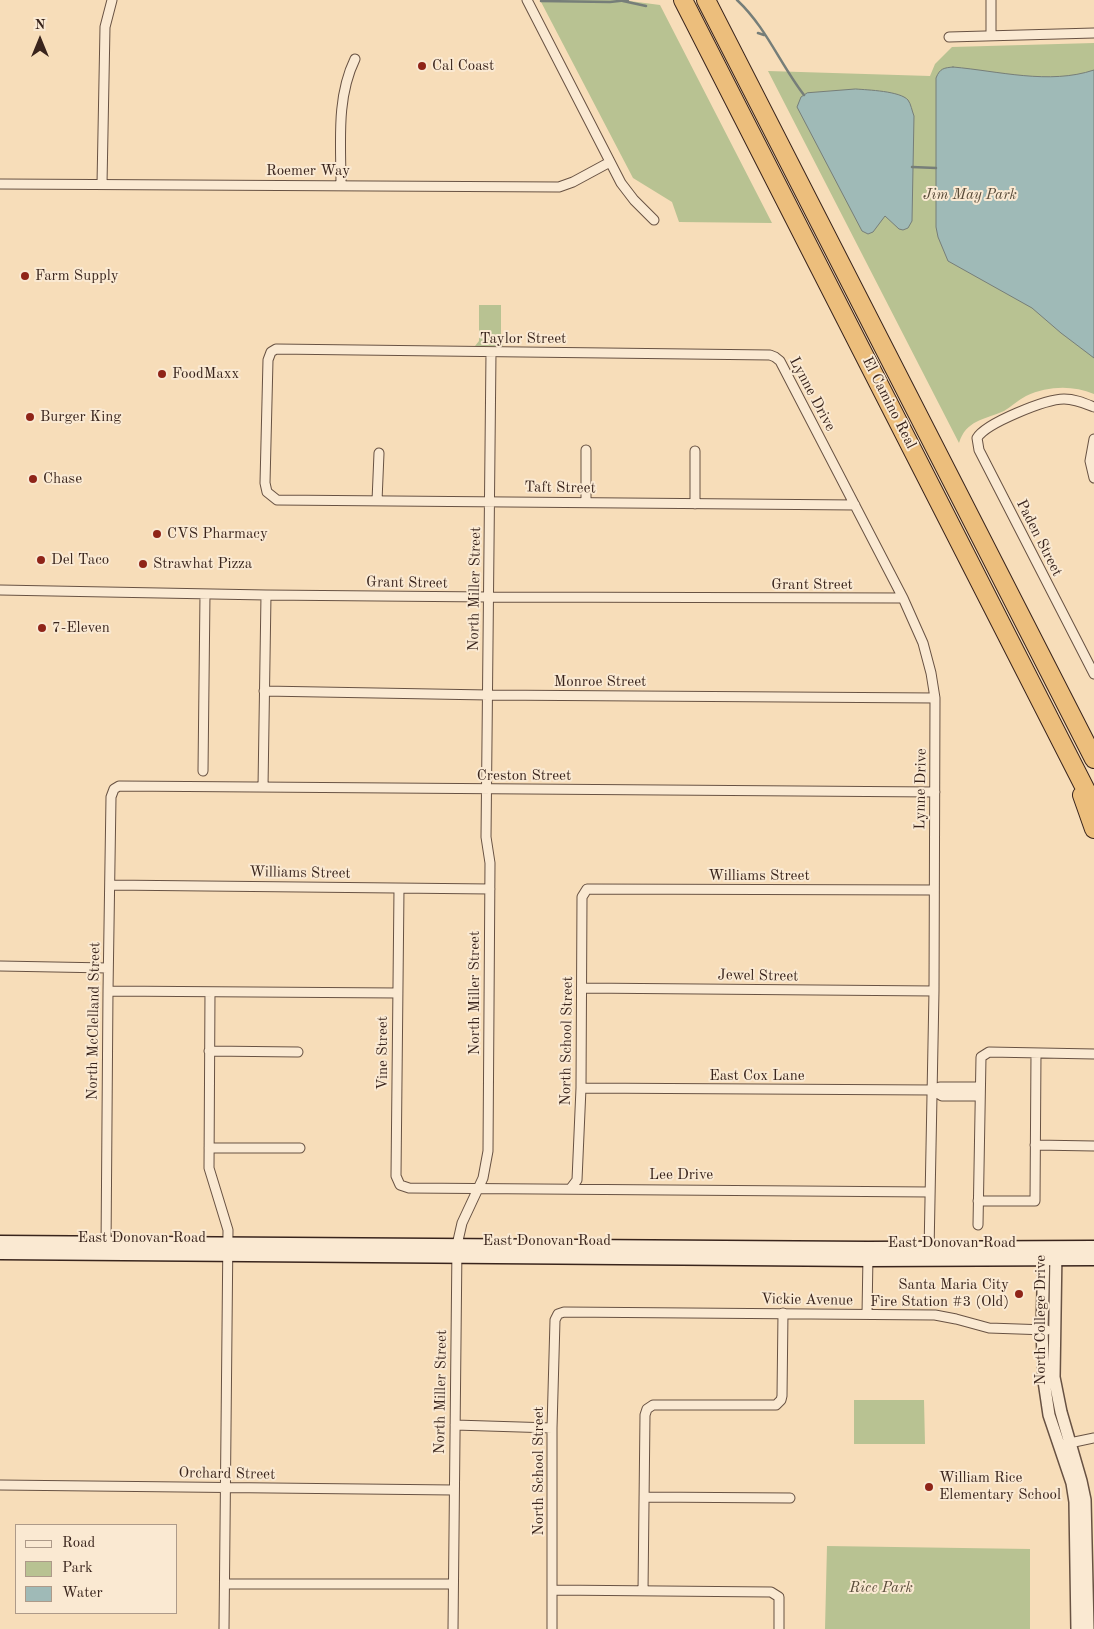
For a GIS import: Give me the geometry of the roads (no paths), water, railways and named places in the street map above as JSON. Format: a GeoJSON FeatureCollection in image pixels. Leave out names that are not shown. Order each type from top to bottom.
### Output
{"type":"FeatureCollection","features":[{"type":"Feature","properties":{"kind":"highway","name":"El Camino Real"},"geometry":{"type":"LineString","coordinates":[[683,0],[1094,806]]}},
{"type":"Feature","properties":{"kind":"highway","name":"El Camino Real"},"geometry":{"type":"LineString","coordinates":[[706,0],[1094,760]]}},
{"type":"Feature","properties":{"kind":"highway"},"geometry":{"type":"LineString","coordinates":[[1076,770],[1087,811],[1094,828]]}},
{"type":"Feature","properties":{"kind":"main road","name":"East Donovan Road"},"geometry":{"type":"LineString","coordinates":[[0,1242],[106,1248],[868,1254],[1050,1253],[1094,1247]]}},
{"type":"Feature","properties":{"kind":"main road","name":"East Donovan Road"},"geometry":{"type":"LineString","coordinates":[[0,1253],[106,1248]]}},
{"type":"Feature","properties":{"kind":"main road","name":"East Donovan Road"},"geometry":{"type":"LineString","coordinates":[[1050,1253],[1094,1260]]}},
{"type":"Feature","properties":{"kind":"street"},"geometry":{"type":"LineString","coordinates":[[102,184],[105,27],[112,0]]}},
{"type":"Feature","properties":{"kind":"street"},"geometry":{"type":"LineString","coordinates":[[527,0],[621,183],[634,200],[654,220]]}},
{"type":"Feature","properties":{"kind":"street"},"geometry":{"type":"LineString","coordinates":[[991,0],[991,36]]}},
{"type":"Feature","properties":{"kind":"street"},"geometry":{"type":"LineString","coordinates":[[949,36],[1094,33]]}},
{"type":"Feature","properties":{"kind":"street"},"geometry":{"type":"LineString","coordinates":[[341,185],[341,112],[349,71],[355,59]]}},
{"type":"Feature","properties":{"kind":"street","name":"Roemer Way"},"geometry":{"type":"LineString","coordinates":[[0,184],[558,187],[573,182],[610,162]]}},
{"type":"Feature","properties":{"kind":"street","name":"Taylor Street"},"geometry":{"type":"LineString","coordinates":[[267,492],[265,483],[268,360],[271,352],[276,349],[694,353],[770,355],[775,357]]}},
{"type":"Feature","properties":{"kind":"street","name":"North Miller Street"},"geometry":{"type":"LineString","coordinates":[[453,1629],[457,1251],[462,1223],[484,1178],[488,1151],[490,863],[486,836],[486,790],[491,352]]}},
{"type":"Feature","properties":{"kind":"street","name":"Lynne Drive"},"geometry":{"type":"LineString","coordinates":[[775,357],[780,362],[903,598],[923,643],[931,673],[935,698],[935,792],[934,991],[929,1254]]}},
{"type":"Feature","properties":{"kind":"street","name":"Paden Street"},"geometry":{"type":"LineString","coordinates":[[1094,407],[1078,401],[1051,400],[1038,404],[980,432],[977,438],[979,450],[1094,674]]}},
{"type":"Feature","properties":{"kind":"street"},"geometry":{"type":"LineString","coordinates":[[1094,439],[1090,461],[1094,478]]}},
{"type":"Feature","properties":{"kind":"street"},"geometry":{"type":"LineString","coordinates":[[586,450],[586,502]]}},
{"type":"Feature","properties":{"kind":"street"},"geometry":{"type":"LineString","coordinates":[[695,451],[695,504]]}},
{"type":"Feature","properties":{"kind":"street"},"geometry":{"type":"LineString","coordinates":[[377,501],[379,452]]}},
{"type":"Feature","properties":{"kind":"street","name":"Taft Street"},"geometry":{"type":"LineString","coordinates":[[267,492],[277,500],[855,505]]}},
{"type":"Feature","properties":{"kind":"street","name":"Grant Street"},"geometry":{"type":"LineString","coordinates":[[0,590],[489,598],[903,598]]}},
{"type":"Feature","properties":{"kind":"street"},"geometry":{"type":"LineString","coordinates":[[203,771],[205,594]]}},
{"type":"Feature","properties":{"kind":"street"},"geometry":{"type":"LineString","coordinates":[[263,787],[266,595]]}},
{"type":"Feature","properties":{"kind":"street","name":"Monroe Street"},"geometry":{"type":"LineString","coordinates":[[264,691],[935,698]]}},
{"type":"Feature","properties":{"kind":"street","name":"Creston Street"},"geometry":{"type":"LineString","coordinates":[[114,789],[122,785],[486,790],[935,792]]}},
{"type":"Feature","properties":{"kind":"street","name":"North McClelland Street"},"geometry":{"type":"LineString","coordinates":[[106,1248],[108,968],[111,797],[114,789]]}},
{"type":"Feature","properties":{"kind":"street","name":"Williams Street"},"geometry":{"type":"LineString","coordinates":[[110,885],[490,889]]}},
{"type":"Feature","properties":{"kind":"street","name":"Vine Street"},"geometry":{"type":"LineString","coordinates":[[399,889],[396,1176],[400,1185],[409,1188],[431,1188]]}},
{"type":"Feature","properties":{"kind":"street","name":"Williams Street"},"geometry":{"type":"LineString","coordinates":[[584,891],[587,889],[934,890]]}},
{"type":"Feature","properties":{"kind":"street","name":"North School Street"},"geometry":{"type":"LineString","coordinates":[[571,1188],[577,1180],[581,1088],[582,897],[584,891]]}},
{"type":"Feature","properties":{"kind":"street"},"geometry":{"type":"LineString","coordinates":[[0,966],[108,968]]}},
{"type":"Feature","properties":{"kind":"street","name":"Jewel Street"},"geometry":{"type":"LineString","coordinates":[[582,988],[934,991]]}},
{"type":"Feature","properties":{"kind":"street"},"geometry":{"type":"LineString","coordinates":[[108,991],[397,993]]}},
{"type":"Feature","properties":{"kind":"street"},"geometry":{"type":"LineString","coordinates":[[210,992],[209,1168],[228,1230],[224,1629]]}},
{"type":"Feature","properties":{"kind":"street"},"geometry":{"type":"LineString","coordinates":[[209,1051],[298,1052]]}},
{"type":"Feature","properties":{"kind":"street"},"geometry":{"type":"LineString","coordinates":[[978,1225],[980,1060],[984,1054],[989,1052],[1094,1054]]}},
{"type":"Feature","properties":{"kind":"street"},"geometry":{"type":"LineString","coordinates":[[978,1201],[1035,1201],[1036,1053]]}},
{"type":"Feature","properties":{"kind":"street","name":"East Cox Lane"},"geometry":{"type":"LineString","coordinates":[[581,1088],[932,1090],[940,1087],[979,1092]]}},
{"type":"Feature","properties":{"kind":"street"},"geometry":{"type":"LineString","coordinates":[[1035,1145],[1094,1146]]}},
{"type":"Feature","properties":{"kind":"street"},"geometry":{"type":"LineString","coordinates":[[209,1148],[300,1148]]}},
{"type":"Feature","properties":{"kind":"street","name":"Lee Drive"},"geometry":{"type":"LineString","coordinates":[[431,1188],[930,1192]]}},
{"type":"Feature","properties":{"kind":"street","name":"North College Drive"},"geometry":{"type":"LineString","coordinates":[[1050,1253],[1042,1330],[1044,1381],[1049,1415],[1065,1444],[1081,1481],[1084,1500],[1088,1629]]}},
{"type":"Feature","properties":{"kind":"street","name":"North College Drive"},"geometry":{"type":"LineString","coordinates":[[1050,1253],[1054,1330],[1054,1377],[1065,1444]]}},
{"type":"Feature","properties":{"kind":"street"},"geometry":{"type":"LineString","coordinates":[[867,1314],[868,1254]]}},
{"type":"Feature","properties":{"kind":"street","name":"Vickie Avenue"},"geometry":{"type":"LineString","coordinates":[[558,1314],[564,1312],[935,1315],[989,1328],[1054,1330]]}},
{"type":"Feature","properties":{"kind":"street"},"geometry":{"type":"LineString","coordinates":[[643,1591],[645,1415],[647,1409],[653,1404],[776,1405],[781,1400],[783,1313]]}},
{"type":"Feature","properties":{"kind":"street","name":"North School Street"},"geometry":{"type":"LineString","coordinates":[[552,1629],[552,1428],[555,1320],[558,1314]]}},
{"type":"Feature","properties":{"kind":"street"},"geometry":{"type":"LineString","coordinates":[[455,1425],[552,1428]]}},
{"type":"Feature","properties":{"kind":"street"},"geometry":{"type":"LineString","coordinates":[[1065,1444],[1094,1438]]}},
{"type":"Feature","properties":{"kind":"street","name":"Orchard Street"},"geometry":{"type":"LineString","coordinates":[[0,1485],[453,1490]]}},
{"type":"Feature","properties":{"kind":"street"},"geometry":{"type":"LineString","coordinates":[[644,1497],[790,1498]]}},
{"type":"Feature","properties":{"kind":"street","name":"North College Drive"},"geometry":{"type":"LineString","coordinates":[[1077,1629],[1075,1611],[1085,1530]]}},
{"type":"Feature","properties":{"kind":"street"},"geometry":{"type":"LineString","coordinates":[[225,1584],[453,1584]]}},
{"type":"Feature","properties":{"kind":"street"},"geometry":{"type":"LineString","coordinates":[[553,1590],[771,1592],[776,1594],[779,1602],[779,1629]]}},
{"type":"Feature","properties":{"kind":"water"},"geometry":{"type":"Polygon","coordinates":[[[953,67],[1042,77],[1077,74],[1094,70],[1094,358],[1032,308],[948,261],[936,227],[936,78],[943,69],[953,67]]]}},
{"type":"Feature","properties":{"kind":"water"},"geometry":{"type":"Polygon","coordinates":[[[856,89],[884,91],[898,95],[908,100],[911,106],[914,116],[912,221],[908,228],[903,230],[899,229],[885,216],[873,232],[868,234],[862,231],[797,107],[801,97],[807,93],[856,89]]]}},
{"type":"Feature","properties":{"kind":"waterway"},"geometry":{"type":"LineString","coordinates":[[541,1],[610,2],[628,0]]}},
{"type":"Feature","properties":{"kind":"waterway"},"geometry":{"type":"LineString","coordinates":[[737,0],[765,34],[804,95]]}},
{"type":"Feature","properties":{"kind":"waterway"},"geometry":{"type":"LineString","coordinates":[[623,1],[646,6]]}},
{"type":"Feature","properties":{"kind":"waterway"},"geometry":{"type":"LineString","coordinates":[[758,33],[764,35]]}},
{"type":"Feature","properties":{"kind":"waterway"},"geometry":{"type":"LineString","coordinates":[[912,167],[936,168]]}},
{"type":"Feature","properties":{"kind":"place","name":"Cal Coast"},"geometry":{"type":"Point","coordinates":[422,66]}},
{"type":"Feature","properties":{"kind":"place","name":"Farm Supply"},"geometry":{"type":"Point","coordinates":[25,276]}},
{"type":"Feature","properties":{"kind":"place","name":"FoodMaxx"},"geometry":{"type":"Point","coordinates":[162,374]}},
{"type":"Feature","properties":{"kind":"place","name":"Burger King"},"geometry":{"type":"Point","coordinates":[30,417]}},
{"type":"Feature","properties":{"kind":"place","name":"Chase"},"geometry":{"type":"Point","coordinates":[33,479]}},
{"type":"Feature","properties":{"kind":"place","name":"CVS Pharmacy"},"geometry":{"type":"Point","coordinates":[157,534]}},
{"type":"Feature","properties":{"kind":"place","name":"Del Taco"},"geometry":{"type":"Point","coordinates":[41,560]}},
{"type":"Feature","properties":{"kind":"place","name":"Strawhat Pizza"},"geometry":{"type":"Point","coordinates":[143,564]}},
{"type":"Feature","properties":{"kind":"place","name":"7-Eleven"},"geometry":{"type":"Point","coordinates":[42,628]}},
{"type":"Feature","properties":{"kind":"place","name":"Santa Maria City Fire Station #3 (Old)"},"geometry":{"type":"Point","coordinates":[1019,1294]}},
{"type":"Feature","properties":{"kind":"place","name":"William Rice Elementary School"},"geometry":{"type":"Point","coordinates":[929,1487]}},
{"type":"Feature","properties":{"kind":"park label","name":"Jim May Park"},"geometry":{"type":"Point","coordinates":[970,195]}},
{"type":"Feature","properties":{"kind":"park label","name":"Rice Park"},"geometry":{"type":"Point","coordinates":[881,1588]}}]}
